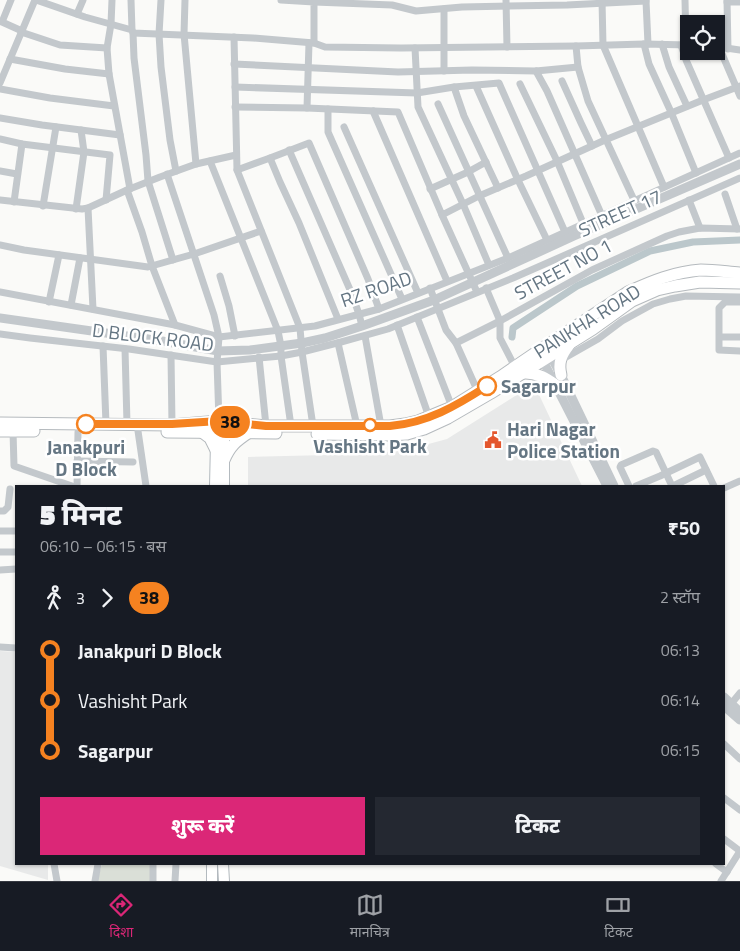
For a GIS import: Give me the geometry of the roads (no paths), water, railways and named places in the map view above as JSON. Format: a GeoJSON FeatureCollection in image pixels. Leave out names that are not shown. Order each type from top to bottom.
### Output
{"type":"FeatureCollection","features":[{"type":"Feature","properties":{"kind":"main road","name":"PANKHA ROAD"},"geometry":{"type":"LineString","coordinates":[[547,355],[628,292],[654,280],[674,274],[702,270],[740,272]]}},
{"type":"Feature","properties":{"kind":"main road","name":"PANKHA ROAD"},"geometry":{"type":"LineString","coordinates":[[0,431],[202,432],[266,426],[381,426],[405,424],[429,417],[452,406],[570,344],[632,301],[657,290],[700,282],[740,283]]}},
{"type":"Feature","properties":{"kind":"main road"},"geometry":{"type":"LineString","coordinates":[[519,370],[559,380],[559,367],[547,355]]}},
{"type":"Feature","properties":{"kind":"main road","name":"PANKHA ROAD"},"geometry":{"type":"LineString","coordinates":[[0,423],[172,424],[248,433],[407,434],[424,429],[448,418],[491,393],[519,370]]}},
{"type":"Feature","properties":{"kind":"main road"},"geometry":{"type":"LineString","coordinates":[[215,485],[216,450],[220,429]]}},
{"type":"Feature","properties":{"kind":"main road"},"geometry":{"type":"LineString","coordinates":[[220,429],[224,460],[224,485]]}},
{"type":"Feature","properties":{"kind":"main road"},"geometry":{"type":"LineString","coordinates":[[202,432],[210,438],[216,450]]}},
{"type":"Feature","properties":{"kind":"main road"},"geometry":{"type":"LineString","coordinates":[[224,460],[228,450],[236,441],[248,433]]}},
{"type":"Feature","properties":{"kind":"main road"},"geometry":{"type":"LineString","coordinates":[[212,865],[212,881]]}},
{"type":"Feature","properties":{"kind":"main road"},"geometry":{"type":"LineString","coordinates":[[223,865],[224,881]]}},
{"type":"Feature","properties":{"kind":"street"},"geometry":{"type":"LineString","coordinates":[[10,0],[1,22],[60,45],[107,48]]}},
{"type":"Feature","properties":{"kind":"street"},"geometry":{"type":"LineString","coordinates":[[0,83],[36,0],[132,31],[312,43],[326,47],[415,48],[680,45]]}},
{"type":"Feature","properties":{"kind":"street"},"geometry":{"type":"LineString","coordinates":[[77,14],[83,0]]}},
{"type":"Feature","properties":{"kind":"street"},"geometry":{"type":"LineString","coordinates":[[112,0],[107,48],[109,74],[129,189],[152,266],[175,325]]}},
{"type":"Feature","properties":{"kind":"street"},"geometry":{"type":"LineString","coordinates":[[131,0],[134,58],[148,181],[173,260]]}},
{"type":"Feature","properties":{"kind":"street"},"geometry":{"type":"LineString","coordinates":[[162,0],[159,34],[161,67],[176,171]]}},
{"type":"Feature","properties":{"kind":"street"},"geometry":{"type":"LineString","coordinates":[[185,0],[184,34],[196,164]]}},
{"type":"Feature","properties":{"kind":"street"},"geometry":{"type":"LineString","coordinates":[[281,0],[392,5],[416,11],[506,3],[646,1],[646,44],[649,64],[696,173]]}},
{"type":"Feature","properties":{"kind":"street"},"geometry":{"type":"LineString","coordinates":[[685,0],[685,15]]}},
{"type":"Feature","properties":{"kind":"street"},"geometry":{"type":"LineString","coordinates":[[307,108],[308,67],[312,43],[314,1]]}},
{"type":"Feature","properties":{"kind":"street"},"geometry":{"type":"LineString","coordinates":[[728,49],[727,1],[740,2]]}},
{"type":"Feature","properties":{"kind":"street"},"geometry":{"type":"LineString","coordinates":[[603,2],[603,45],[664,187]]}},
{"type":"Feature","properties":{"kind":"street"},"geometry":{"type":"LineString","coordinates":[[506,3],[507,46]]}},
{"type":"Feature","properties":{"kind":"street"},"geometry":{"type":"LineString","coordinates":[[444,9],[444,71]]}},
{"type":"Feature","properties":{"kind":"street"},"geometry":{"type":"LineString","coordinates":[[234,37],[237,170],[300,328],[313,426]]}},
{"type":"Feature","properties":{"kind":"street"},"geometry":{"type":"LineString","coordinates":[[662,44],[669,67],[687,106]]}},
{"type":"Feature","properties":{"kind":"street"},"geometry":{"type":"LineString","coordinates":[[576,46],[578,68],[588,101],[634,200]]}},
{"type":"Feature","properties":{"kind":"street"},"geometry":{"type":"LineString","coordinates":[[415,48],[418,107],[452,179],[489,265]]}},
{"type":"Feature","properties":{"kind":"street"},"geometry":{"type":"LineString","coordinates":[[725,48],[740,50]]}},
{"type":"Feature","properties":{"kind":"street"},"geometry":{"type":"LineString","coordinates":[[10,58],[66,69],[109,74]]}},
{"type":"Feature","properties":{"kind":"street"},"geometry":{"type":"LineString","coordinates":[[686,60],[729,158]]}},
{"type":"Feature","properties":{"kind":"street"},"geometry":{"type":"LineString","coordinates":[[725,60],[738,86],[740,96]]}},
{"type":"Feature","properties":{"kind":"street"},"geometry":{"type":"LineString","coordinates":[[234,64],[398,72],[536,71],[578,68]]}},
{"type":"Feature","properties":{"kind":"street"},"geometry":{"type":"LineString","coordinates":[[536,71],[547,91],[603,219]]}},
{"type":"Feature","properties":{"kind":"street"},"geometry":{"type":"LineString","coordinates":[[562,81],[592,146]]}},
{"type":"Feature","properties":{"kind":"street"},"geometry":{"type":"LineString","coordinates":[[235,87],[417,93],[499,83],[565,232]]}},
{"type":"Feature","properties":{"kind":"street"},"geometry":{"type":"LineString","coordinates":[[520,84],[557,161],[583,223]]}},
{"type":"Feature","properties":{"kind":"street"},"geometry":{"type":"LineString","coordinates":[[476,86],[547,240]]}},
{"type":"Feature","properties":{"kind":"street"},"geometry":{"type":"LineString","coordinates":[[442,215],[479,196],[605,140],[738,86]]}},
{"type":"Feature","properties":{"kind":"street"},"geometry":{"type":"LineString","coordinates":[[454,87],[464,116],[498,188]]}},
{"type":"Feature","properties":{"kind":"street"},"geometry":{"type":"LineString","coordinates":[[0,89],[50,98],[114,106]]}},
{"type":"Feature","properties":{"kind":"street"},"geometry":{"type":"LineString","coordinates":[[438,104],[508,258]]}},
{"type":"Feature","properties":{"kind":"street"},"geometry":{"type":"LineString","coordinates":[[235,108],[307,108],[398,112],[430,189],[477,292]]}},
{"type":"Feature","properties":{"kind":"street"},"geometry":{"type":"LineString","coordinates":[[328,109],[328,132],[402,299]]}},
{"type":"Feature","properties":{"kind":"street"},"geometry":{"type":"LineString","coordinates":[[373,111],[447,281]]}},
{"type":"Feature","properties":{"kind":"street"},"geometry":{"type":"LineString","coordinates":[[0,118],[120,135]]}},
{"type":"Feature","properties":{"kind":"street"},"geometry":{"type":"LineString","coordinates":[[43,206],[56,127]]}},
{"type":"Feature","properties":{"kind":"street"},"geometry":{"type":"LineString","coordinates":[[344,127],[418,292]]}},
{"type":"Feature","properties":{"kind":"street"},"geometry":{"type":"LineString","coordinates":[[76,209],[84,152],[81,130]]}},
{"type":"Feature","properties":{"kind":"street"},"geometry":{"type":"LineString","coordinates":[[0,139],[22,144],[110,155],[106,200]]}},
{"type":"Feature","properties":{"kind":"street"},"geometry":{"type":"LineString","coordinates":[[237,170],[309,143],[368,279],[379,309]]}},
{"type":"Feature","properties":{"kind":"street"},"geometry":{"type":"LineString","coordinates":[[14,202],[22,144]]}},
{"type":"Feature","properties":{"kind":"street"},"geometry":{"type":"LineString","coordinates":[[289,150],[359,314],[381,426]]}},
{"type":"Feature","properties":{"kind":"street","name":"RZ ROAD"},"geometry":{"type":"LineString","coordinates":[[0,292],[175,325],[219,338],[315,326],[379,309],[447,281],[470,277],[489,265],[583,223],[603,219],[634,200],[740,154]]}},
{"type":"Feature","properties":{"kind":"street"},"geometry":{"type":"LineString","coordinates":[[0,200],[76,209],[88,208],[167,174],[196,164],[236,155]]}},
{"type":"Feature","properties":{"kind":"street"},"geometry":{"type":"LineString","coordinates":[[270,158],[338,319]]}},
{"type":"Feature","properties":{"kind":"street"},"geometry":{"type":"LineString","coordinates":[[210,161],[278,331],[291,426]]}},
{"type":"Feature","properties":{"kind":"street"},"geometry":{"type":"LineString","coordinates":[[430,189],[486,162]]}},
{"type":"Feature","properties":{"kind":"street"},"geometry":{"type":"LineString","coordinates":[[0,318],[218,351],[281,351],[302,347],[363,331],[436,304],[470,277],[603,219],[740,164]]}},
{"type":"Feature","properties":{"kind":"street"},"geometry":{"type":"LineString","coordinates":[[0,171],[17,174]]}},
{"type":"Feature","properties":{"kind":"street"},"geometry":{"type":"LineString","coordinates":[[167,174],[214,315],[219,338],[217,362],[220,429]]}},
{"type":"Feature","properties":{"kind":"street","name":"STREET 17"},"geometry":{"type":"LineString","coordinates":[[302,347],[338,343],[363,331],[397,326],[417,317],[436,304],[477,292],[513,278],[740,179]]}},
{"type":"Feature","properties":{"kind":"street"},"geometry":{"type":"LineString","coordinates":[[725,194],[738,229]]}},
{"type":"Feature","properties":{"kind":"street"},"geometry":{"type":"LineString","coordinates":[[689,200],[700,228]]}},
{"type":"Feature","properties":{"kind":"street"},"geometry":{"type":"LineString","coordinates":[[88,208],[93,309]]}},
{"type":"Feature","properties":{"kind":"street","name":"STREET NO 1"},"geometry":{"type":"LineString","coordinates":[[456,343],[592,270],[667,236],[700,228],[738,229]]}},
{"type":"Feature","properties":{"kind":"street"},"geometry":{"type":"LineString","coordinates":[[0,245],[142,267],[194,254],[261,230]]}},
{"type":"Feature","properties":{"kind":"street"},"geometry":{"type":"LineString","coordinates":[[49,302],[59,255]]}},
{"type":"Feature","properties":{"kind":"street"},"geometry":{"type":"LineString","coordinates":[[71,305],[80,258]]}},
{"type":"Feature","properties":{"kind":"street"},"geometry":{"type":"LineString","coordinates":[[220,276],[235,336]]}},
{"type":"Feature","properties":{"kind":"street"},"geometry":{"type":"LineString","coordinates":[[430,288],[446,330],[456,343],[478,392]]}},
{"type":"Feature","properties":{"kind":"street"},"geometry":{"type":"LineString","coordinates":[[486,288],[500,321],[500,338],[519,370]]}},
{"type":"Feature","properties":{"kind":"street"},"geometry":{"type":"LineString","coordinates":[[607,485],[547,355],[598,339],[622,320],[653,304],[686,296],[740,297]]}},
{"type":"Feature","properties":{"kind":"street"},"geometry":{"type":"LineString","coordinates":[[740,302],[724,302],[719,308],[719,350],[740,351]]}},
{"type":"Feature","properties":{"kind":"street"},"geometry":{"type":"LineString","coordinates":[[417,317],[452,406]]}},
{"type":"Feature","properties":{"kind":"street"},"geometry":{"type":"LineString","coordinates":[[397,326],[429,417]]}},
{"type":"Feature","properties":{"kind":"street","name":"D BLOCK ROAD"},"geometry":{"type":"LineString","coordinates":[[0,334],[217,362],[259,358],[281,351]]}},
{"type":"Feature","properties":{"kind":"street"},"geometry":{"type":"LineString","coordinates":[[720,337],[740,338]]}},
{"type":"Feature","properties":{"kind":"street"},"geometry":{"type":"LineString","coordinates":[[338,343],[357,426]]}},
{"type":"Feature","properties":{"kind":"street"},"geometry":{"type":"LineString","coordinates":[[103,346],[106,424]]}},
{"type":"Feature","properties":{"kind":"street"},"geometry":{"type":"LineString","coordinates":[[125,349],[127,424]]}},
{"type":"Feature","properties":{"kind":"street"},"geometry":{"type":"LineString","coordinates":[[172,355],[172,424]]}},
{"type":"Feature","properties":{"kind":"street"},"geometry":{"type":"LineString","coordinates":[[259,358],[266,426]]}},
{"type":"Feature","properties":{"kind":"street"},"geometry":{"type":"LineString","coordinates":[[559,380],[613,485]]}},
{"type":"Feature","properties":{"kind":"street"},"geometry":{"type":"LineString","coordinates":[[13,431],[14,466],[69,485]]}},
{"type":"Feature","properties":{"kind":"street"},"geometry":{"type":"LineString","coordinates":[[138,431],[146,485]]}},
{"type":"Feature","properties":{"kind":"street"},"geometry":{"type":"LineString","coordinates":[[77,485],[78,432]]}},
{"type":"Feature","properties":{"kind":"street"},"geometry":{"type":"LineString","coordinates":[[629,485],[620,467],[621,465],[653,451],[656,452],[672,485]]}},
{"type":"Feature","properties":{"kind":"street"},"geometry":{"type":"LineString","coordinates":[[638,485],[700,457],[714,485]]}},
{"type":"Feature","properties":{"kind":"street"},"geometry":{"type":"LineString","coordinates":[[77,461],[133,462]]}},
{"type":"Feature","properties":{"kind":"street"},"geometry":{"type":"LineString","coordinates":[[674,485],[706,470]]}},
{"type":"Feature","properties":{"kind":"street"},"geometry":{"type":"LineString","coordinates":[[725,488],[740,481]]}},
{"type":"Feature","properties":{"kind":"street"},"geometry":{"type":"LineString","coordinates":[[0,512],[8,507],[10,489]]}},
{"type":"Feature","properties":{"kind":"street"},"geometry":{"type":"LineString","coordinates":[[0,532],[15,531]]}},
{"type":"Feature","properties":{"kind":"street"},"geometry":{"type":"LineString","coordinates":[[0,552],[15,552]]}},
{"type":"Feature","properties":{"kind":"street"},"geometry":{"type":"LineString","coordinates":[[0,570],[15,569]]}},
{"type":"Feature","properties":{"kind":"street"},"geometry":{"type":"LineString","coordinates":[[0,647],[15,648]]}},
{"type":"Feature","properties":{"kind":"street"},"geometry":{"type":"LineString","coordinates":[[728,705],[740,693]]}},
{"type":"Feature","properties":{"kind":"street"},"geometry":{"type":"LineString","coordinates":[[728,705],[740,712]]}},
{"type":"Feature","properties":{"kind":"street"},"geometry":{"type":"LineString","coordinates":[[728,705],[740,720]]}},
{"type":"Feature","properties":{"kind":"street"},"geometry":{"type":"LineString","coordinates":[[725,745],[740,759]]}},
{"type":"Feature","properties":{"kind":"street"},"geometry":{"type":"LineString","coordinates":[[725,799],[740,810]]}},
{"type":"Feature","properties":{"kind":"street"},"geometry":{"type":"LineString","coordinates":[[721,881],[740,851],[725,840]]}},
{"type":"Feature","properties":{"kind":"street"},"geometry":{"type":"LineString","coordinates":[[54,865],[57,881]]}},
{"type":"Feature","properties":{"kind":"street"},"geometry":{"type":"LineString","coordinates":[[94,881],[98,865]]}},
{"type":"Feature","properties":{"kind":"street"},"geometry":{"type":"LineString","coordinates":[[153,865],[153,881]]}},
{"type":"Feature","properties":{"kind":"street"},"geometry":{"type":"LineString","coordinates":[[175,881],[176,865]]}},
{"type":"Feature","properties":{"kind":"street"},"geometry":{"type":"LineString","coordinates":[[717,865],[727,872]]}},
{"type":"Feature","properties":{"kind":"waterway"},"geometry":{"type":"LineString","coordinates":[[512,337],[513,328],[577,286],[650,251],[693,242],[740,240]]}},
{"type":"Feature","properties":{"kind":"place","name":"Sagarpur"},"geometry":{"type":"Point","coordinates":[487,386]}},
{"type":"Feature","properties":{"kind":"place","name":"Janakpuri D Block"},"geometry":{"type":"Point","coordinates":[86,424]}},
{"type":"Feature","properties":{"kind":"place","name":"Vashisht Park"},"geometry":{"type":"Point","coordinates":[370,425]}},
{"type":"Feature","properties":{"kind":"place","name":"Hari Nagar Police Station"},"geometry":{"type":"Point","coordinates":[493,440]}}]}
